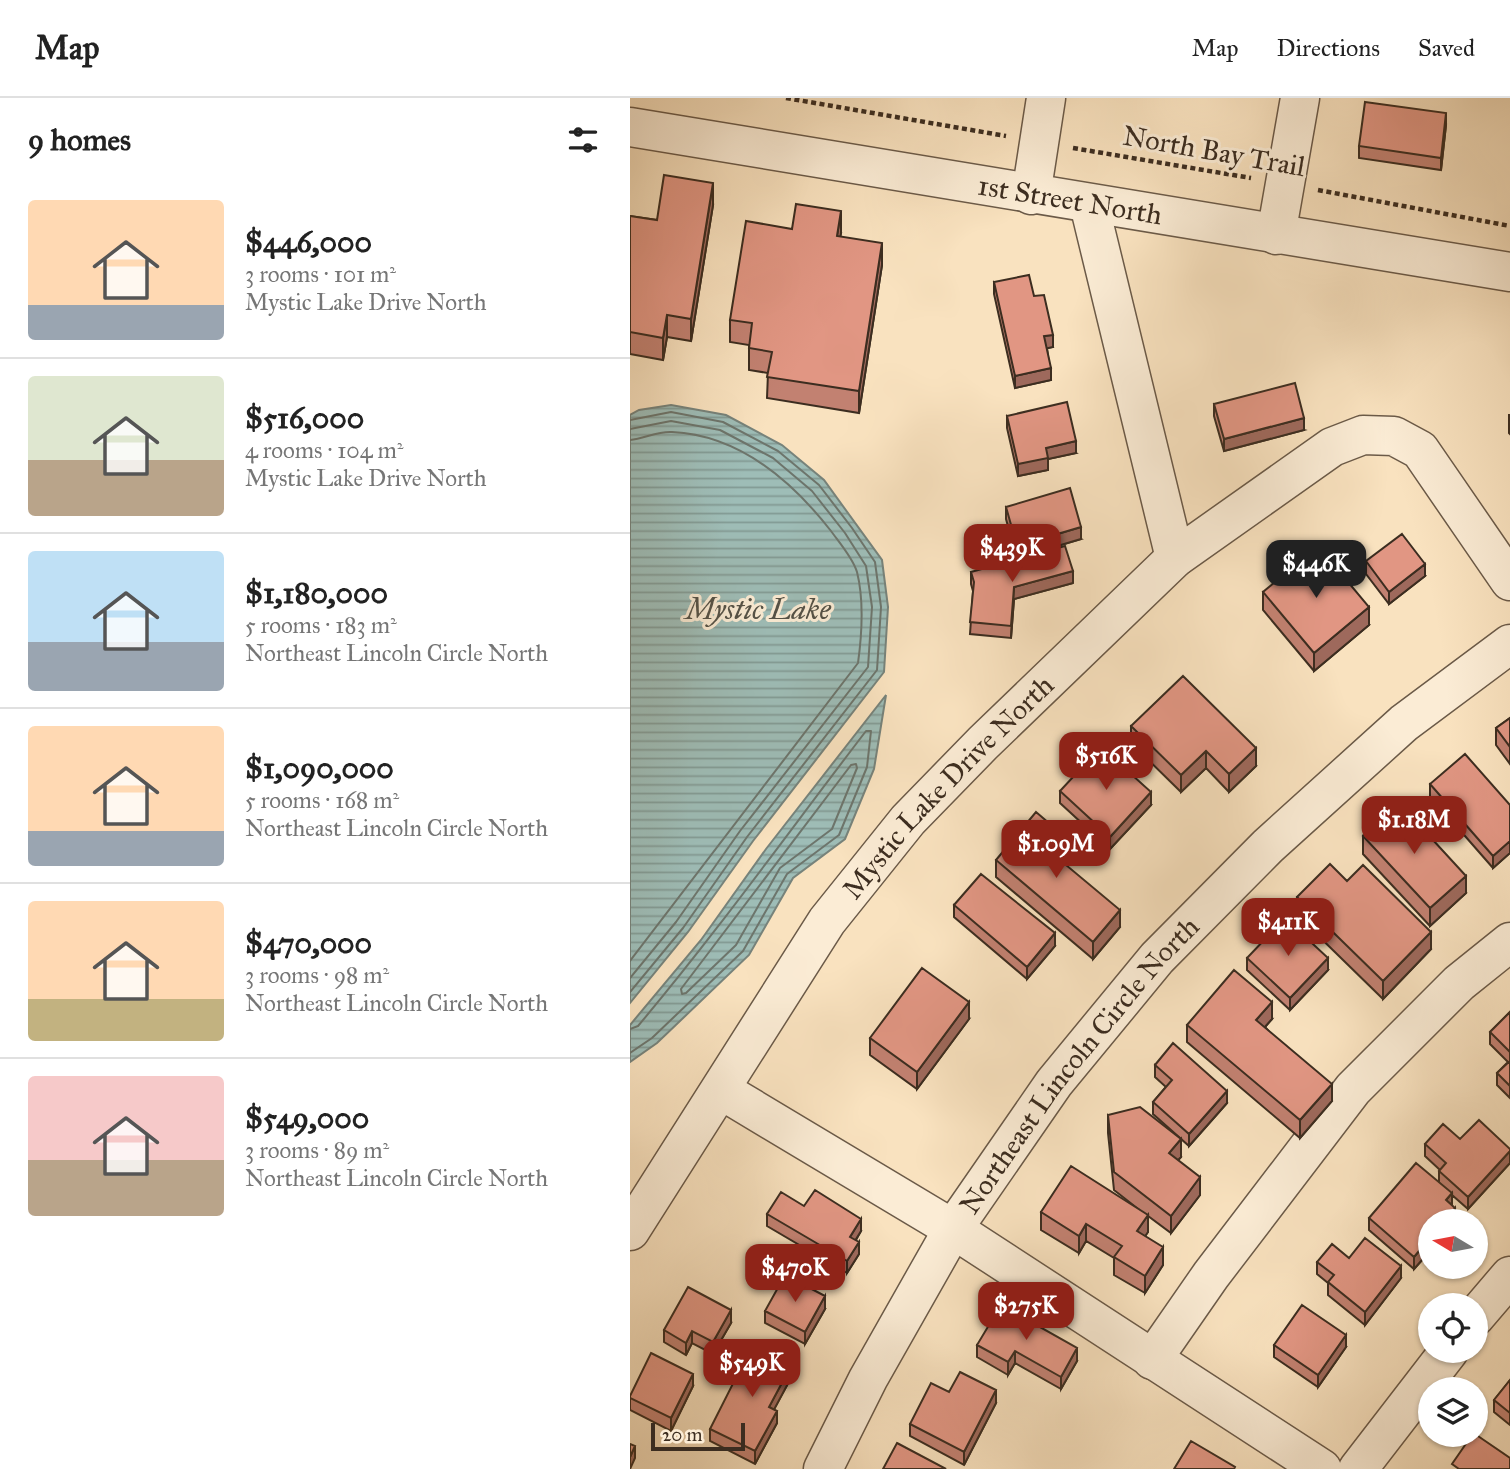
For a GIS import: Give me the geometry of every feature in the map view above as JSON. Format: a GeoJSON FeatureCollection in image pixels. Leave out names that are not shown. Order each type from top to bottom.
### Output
{"type":"FeatureCollection","features":[{"type":"Feature","properties":{"kind":"street"},"geometry":{"type":"LineString","coordinates":[[1031,195],[1046,98]]}},
{"type":"Feature","properties":{"kind":"street"},"geometry":{"type":"LineString","coordinates":[[1276,235],[1300,98]]}},
{"type":"Feature","properties":{"kind":"street","name":"1st Street North"},"geometry":{"type":"LineString","coordinates":[[630,127],[1510,272]]}},
{"type":"Feature","properties":{"kind":"street"},"geometry":{"type":"LineString","coordinates":[[1089,204],[1175,558]]}},
{"type":"Feature","properties":{"kind":"street","name":"Mystic Lake Drive North"},"geometry":{"type":"LineString","coordinates":[[630,1231],[827,921],[908,820],[983,743],[1175,558],[1332,447],[1363,435],[1394,436],[1420,450],[1510,581]]}},
{"type":"Feature","properties":{"kind":"street","name":"Northeast Lincoln Circle North"},"geometry":{"type":"LineString","coordinates":[[823,1469],[868,1380],[953,1229],[1054,1083],[1157,958],[1268,846],[1404,723],[1510,644]]}},
{"type":"Feature","properties":{"kind":"street"},"geometry":{"type":"LineString","coordinates":[[1152,1360],[1212,1275],[1353,1089],[1459,983],[1510,942]]}},
{"type":"Feature","properties":{"kind":"street"},"geometry":{"type":"LineString","coordinates":[[721,1090],[953,1229],[1322,1469]]}},
{"type":"Feature","properties":{"kind":"street"},"geometry":{"type":"LineString","coordinates":[[1488,1302],[1510,1276]]}},
{"type":"Feature","properties":{"kind":"street"},"geometry":{"type":"LineString","coordinates":[[1358,1469],[1441,1363]]}},
{"type":"Feature","properties":{"kind":"path","name":"North Bay Trail"},"geometry":{"type":"LineString","coordinates":[[786,98],[1285,184],[1510,226]]}},
{"type":"Feature","properties":{"kind":"water","name":"Mystic Lake"},"geometry":{"type":"Polygon","coordinates":[[[671,405],[726,415],[782,445],[824,480],[882,560],[888,607],[884,672],[753,841],[688,932],[630,1003],[630,415],[639,410],[671,405]]]}},
{"type":"Feature","properties":{"kind":"water"},"geometry":{"type":"Polygon","coordinates":[[[886,695],[874,769],[845,839],[793,878],[749,955],[657,1043],[630,1062],[630,1025],[701,940],[766,849],[886,695]]]}},
{"type":"Feature","properties":{"kind":"building"},"geometry":{"type":"Polygon","coordinates":[[[1365,102],[1446,113],[1441,158],[1359,146],[1365,102]]]}},
{"type":"Feature","properties":{"kind":"building"},"geometry":{"type":"Polygon","coordinates":[[[664,175],[713,183],[691,319],[667,315],[663,338],[630,332],[630,216],[657,220],[664,175]]]}},
{"type":"Feature","properties":{"kind":"building"},"geometry":{"type":"Polygon","coordinates":[[[796,204],[841,211],[837,236],[882,243],[859,391],[767,377],[772,352],[749,348],[752,323],[730,320],[746,221],[792,229],[796,204]]]}},
{"type":"Feature","properties":{"kind":"building"},"geometry":{"type":"Polygon","coordinates":[[[1029,275],[1034,296],[1044,295],[1053,335],[1044,336],[1051,368],[1015,376],[994,282],[1029,275]]]}},
{"type":"Feature","properties":{"kind":"building"},"geometry":{"type":"Polygon","coordinates":[[[1295,383],[1304,418],[1224,439],[1214,404],[1295,383]]]}},
{"type":"Feature","properties":{"kind":"building"},"geometry":{"type":"Polygon","coordinates":[[[1067,402],[1076,441],[1046,448],[1048,458],[1018,464],[1007,416],[1067,402]]]}},
{"type":"Feature","properties":{"kind":"building"},"geometry":{"type":"Polygon","coordinates":[[[1070,488],[1081,527],[1017,546],[1006,507],[1070,488]]]}},
{"type":"Feature","properties":{"kind":"building"},"geometry":{"type":"Polygon","coordinates":[[[1402,534],[1425,564],[1389,592],[1366,561],[1402,534]]]}},
{"type":"Feature","properties":{"kind":"building"},"geometry":{"type":"Polygon","coordinates":[[[1065,546],[1073,571],[1014,587],[1011,626],[970,622],[974,582],[971,572],[1065,546]]]}},
{"type":"Feature","properties":{"kind":"building"},"geometry":{"type":"Polygon","coordinates":[[[1318,546],[1369,607],[1314,653],[1263,592],[1318,546]]]}},
{"type":"Feature","properties":{"kind":"building"},"geometry":{"type":"Polygon","coordinates":[[[1183,676],[1256,748],[1229,774],[1206,751],[1181,775],[1131,726],[1183,676]]]}},
{"type":"Feature","properties":{"kind":"building"},"geometry":{"type":"Polygon","coordinates":[[[1510,718],[1510,747],[1496,728],[1510,718]]]}},
{"type":"Feature","properties":{"kind":"building"},"geometry":{"type":"Polygon","coordinates":[[[1101,747],[1151,792],[1110,837],[1060,791],[1101,747]]]}},
{"type":"Feature","properties":{"kind":"building"},"geometry":{"type":"Polygon","coordinates":[[[1465,754],[1510,805],[1510,841],[1493,856],[1430,784],[1465,754]]]}},
{"type":"Feature","properties":{"kind":"building"},"geometry":{"type":"Polygon","coordinates":[[[1399,803],[1466,876],[1430,908],[1363,836],[1399,803]]]}},
{"type":"Feature","properties":{"kind":"building"},"geometry":{"type":"Polygon","coordinates":[[[1036,812],[1056,829],[1042,845],[1120,910],[1093,942],[996,860],[1036,812]]]}},
{"type":"Feature","properties":{"kind":"building"},"geometry":{"type":"Polygon","coordinates":[[[1330,864],[1347,881],[1363,865],[1431,932],[1383,981],[1297,897],[1330,864]]]}},
{"type":"Feature","properties":{"kind":"building"},"geometry":{"type":"Polygon","coordinates":[[[981,874],[1055,933],[1027,967],[954,905],[981,874]]]}},
{"type":"Feature","properties":{"kind":"building"},"geometry":{"type":"Polygon","coordinates":[[[1285,918],[1328,958],[1290,998],[1247,958],[1285,918]]]}},
{"type":"Feature","properties":{"kind":"building"},"geometry":{"type":"Polygon","coordinates":[[[922,968],[969,1002],[917,1072],[870,1038],[922,968]]]}},
{"type":"Feature","properties":{"kind":"building"},"geometry":{"type":"Polygon","coordinates":[[[1234,970],[1272,1002],[1256,1020],[1332,1084],[1300,1120],[1187,1025],[1234,970]]]}},
{"type":"Feature","properties":{"kind":"building"},"geometry":{"type":"Polygon","coordinates":[[[1510,1012],[1510,1052],[1490,1032],[1510,1012]]]}},
{"type":"Feature","properties":{"kind":"building"},"geometry":{"type":"Polygon","coordinates":[[[1173,1043],[1227,1091],[1189,1134],[1153,1102],[1172,1080],[1155,1065],[1173,1043]]]}},
{"type":"Feature","properties":{"kind":"building"},"geometry":{"type":"Polygon","coordinates":[[[1510,1061],[1510,1086],[1497,1073],[1510,1061]]]}},
{"type":"Feature","properties":{"kind":"building"},"geometry":{"type":"Polygon","coordinates":[[[1140,1107],[1181,1139],[1169,1153],[1200,1177],[1171,1216],[1114,1172],[1108,1115],[1140,1107]]]}},
{"type":"Feature","properties":{"kind":"building"},"geometry":{"type":"Polygon","coordinates":[[[1479,1120],[1510,1151],[1468,1197],[1439,1171],[1446,1163],[1425,1144],[1443,1124],[1460,1139],[1479,1120]]]}},
{"type":"Feature","properties":{"kind":"building"},"geometry":{"type":"Polygon","coordinates":[[[1416,1163],[1452,1193],[1446,1200],[1454,1209],[1418,1209],[1418,1252],[1414,1257],[1369,1218],[1416,1163]]]}},
{"type":"Feature","properties":{"kind":"building"},"geometry":{"type":"Polygon","coordinates":[[[1071,1166],[1148,1215],[1137,1231],[1163,1247],[1145,1276],[1114,1257],[1122,1246],[1086,1224],[1079,1236],[1041,1212],[1071,1166]]]}},
{"type":"Feature","properties":{"kind":"building"},"geometry":{"type":"Polygon","coordinates":[[[815,1190],[861,1219],[850,1237],[859,1242],[847,1261],[767,1214],[781,1192],[804,1206],[815,1190]]]}},
{"type":"Feature","properties":{"kind":"building"},"geometry":{"type":"Polygon","coordinates":[[[1365,1238],[1401,1266],[1365,1312],[1328,1282],[1334,1275],[1317,1262],[1332,1244],[1349,1258],[1365,1238]]]}},
{"type":"Feature","properties":{"kind":"building"},"geometry":{"type":"Polygon","coordinates":[[[785,1275],[825,1296],[805,1332],[765,1311],[785,1275]]]}},
{"type":"Feature","properties":{"kind":"building"},"geometry":{"type":"Polygon","coordinates":[[[688,1287],[731,1310],[713,1342],[692,1331],[686,1343],[664,1330],[688,1287]]]}},
{"type":"Feature","properties":{"kind":"building"},"geometry":{"type":"Polygon","coordinates":[[[1001,1305],[1077,1348],[1061,1377],[1015,1351],[1008,1362],[977,1345],[1001,1305]]]}},
{"type":"Feature","properties":{"kind":"building"},"geometry":{"type":"Polygon","coordinates":[[[1302,1305],[1346,1335],[1318,1375],[1274,1345],[1302,1305]]]}},
{"type":"Feature","properties":{"kind":"building"},"geometry":{"type":"Polygon","coordinates":[[[753,1344],[792,1364],[769,1407],[777,1411],[755,1451],[710,1429],[753,1344]]]}},
{"type":"Feature","properties":{"kind":"building"},"geometry":{"type":"Polygon","coordinates":[[[651,1353],[693,1374],[671,1418],[630,1398],[651,1353]]]}},
{"type":"Feature","properties":{"kind":"building"},"geometry":{"type":"Polygon","coordinates":[[[960,1372],[996,1390],[964,1452],[910,1424],[931,1383],[949,1392],[960,1372]]]}},
{"type":"Feature","properties":{"kind":"building"},"geometry":{"type":"Polygon","coordinates":[[[1510,1380],[1510,1413],[1494,1400],[1510,1380]]]}},
{"type":"Feature","properties":{"kind":"building"},"geometry":{"type":"Polygon","coordinates":[[[1191,1441],[1235,1467],[1234,1469],[1174,1469],[1191,1441]]]}},
{"type":"Feature","properties":{"kind":"building"},"geometry":{"type":"Polygon","coordinates":[[[897,1443],[946,1469],[883,1469],[897,1443]]]}},
{"type":"Feature","properties":{"kind":"building"},"geometry":{"type":"Polygon","coordinates":[[[1488,1443],[1510,1458],[1510,1469],[1459,1469],[1452,1464],[1464,1447],[1488,1447],[1488,1443]]]}},
{"type":"Feature","properties":{"kind":"building"},"geometry":{"type":"Polygon","coordinates":[[[630,1444],[635,1446],[630,1457],[630,1444]]]}}]}
